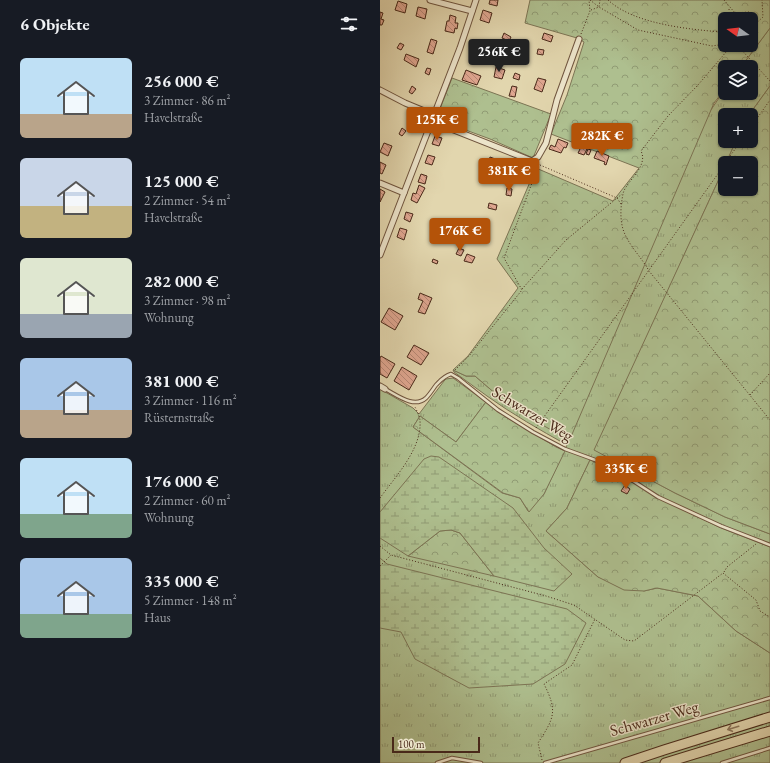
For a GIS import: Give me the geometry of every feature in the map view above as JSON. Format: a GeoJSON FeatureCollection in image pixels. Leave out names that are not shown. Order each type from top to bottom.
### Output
{"type":"FeatureCollection","features":[{"type":"Feature","properties":{"kind":"highway"},"geometry":{"type":"LineString","coordinates":[[625,763],[770,718]]}},
{"type":"Feature","properties":{"kind":"highway"},"geometry":{"type":"LineString","coordinates":[[665,763],[770,731]]}},
{"type":"Feature","properties":{"kind":"street"},"geometry":{"type":"LineString","coordinates":[[430,0],[472,11]]}},
{"type":"Feature","properties":{"kind":"street"},"geometry":{"type":"LineString","coordinates":[[380,255],[460,48],[476,0]]}},
{"type":"Feature","properties":{"kind":"street"},"geometry":{"type":"LineString","coordinates":[[431,121],[532,161],[538,157],[546,143],[557,100],[579,39]]}},
{"type":"Feature","properties":{"kind":"street"},"geometry":{"type":"LineString","coordinates":[[380,90],[398,100],[434,115]]}},
{"type":"Feature","properties":{"kind":"street"},"geometry":{"type":"LineString","coordinates":[[380,183],[404,193]]}},
{"type":"Feature","properties":{"kind":"lane","name":"Schwarzer Weg"},"geometry":{"type":"LineString","coordinates":[[451,374],[498,410],[533,432],[565,449],[598,461],[658,497],[721,526],[770,545]]}},
{"type":"Feature","properties":{"kind":"lane"},"geometry":{"type":"LineString","coordinates":[[382,387],[413,402],[419,402],[425,399],[440,380],[451,374]]}},
{"type":"Feature","properties":{"kind":"lane","name":"Schwarzer Weg"},"geometry":{"type":"LineString","coordinates":[[544,763],[770,698]]}},
{"type":"Feature","properties":{"kind":"lane"},"geometry":{"type":"LineString","coordinates":[[722,763],[770,748]]}},
{"type":"Feature","properties":{"kind":"lane"},"geometry":{"type":"LineString","coordinates":[[437,763],[452,758],[481,763]]}},
{"type":"Feature","properties":{"kind":"path"},"geometry":{"type":"LineString","coordinates":[[590,0],[638,30],[712,46],[718,45]]}},
{"type":"Feature","properties":{"kind":"path"},"geometry":{"type":"LineString","coordinates":[[579,39],[590,10],[590,0]]}},
{"type":"Feature","properties":{"kind":"path"},"geometry":{"type":"LineString","coordinates":[[599,7],[600,0]]}},
{"type":"Feature","properties":{"kind":"path"},"geometry":{"type":"LineString","coordinates":[[608,0],[635,16],[685,28],[718,32]]}},
{"type":"Feature","properties":{"kind":"path"},"geometry":{"type":"LineString","coordinates":[[724,0],[729,5],[729,12]]}},
{"type":"Feature","properties":{"kind":"path"},"geometry":{"type":"LineString","coordinates":[[758,21],[763,17],[762,0]]}},
{"type":"Feature","properties":{"kind":"path"},"geometry":{"type":"LineString","coordinates":[[590,10],[599,7]]}},
{"type":"Feature","properties":{"kind":"path"},"geometry":{"type":"LineString","coordinates":[[729,8],[734,12]]}},
{"type":"Feature","properties":{"kind":"path"},"geometry":{"type":"LineString","coordinates":[[451,374],[469,356],[522,290],[566,240],[623,193],[640,168],[644,155],[642,150],[653,134],[726,52]]}},
{"type":"Feature","properties":{"kind":"path"},"geometry":{"type":"LineString","coordinates":[[743,52],[770,82]]}},
{"type":"Feature","properties":{"kind":"path"},"geometry":{"type":"LineString","coordinates":[[758,117],[770,100]]}},
{"type":"Feature","properties":{"kind":"path"},"geometry":{"type":"LineString","coordinates":[[522,290],[504,258],[539,164],[617,198],[622,204]]}},
{"type":"Feature","properties":{"kind":"path"},"geometry":{"type":"LineString","coordinates":[[533,432],[718,173]]}},
{"type":"Feature","properties":{"kind":"path"},"geometry":{"type":"LineString","coordinates":[[623,193],[622,226],[627,238],[649,271],[770,420]]}},
{"type":"Feature","properties":{"kind":"path"},"geometry":{"type":"LineString","coordinates":[[750,395],[770,373]]}},
{"type":"Feature","properties":{"kind":"path"},"geometry":{"type":"LineString","coordinates":[[380,498],[414,450],[419,433],[420,420],[413,402]]}},
{"type":"Feature","properties":{"kind":"path"},"geometry":{"type":"LineString","coordinates":[[380,546],[391,555],[546,596],[574,605],[626,640],[634,641],[724,572],[727,567],[760,541]]}},
{"type":"Feature","properties":{"kind":"path"},"geometry":{"type":"LineString","coordinates":[[380,566],[391,555]]}},
{"type":"Feature","properties":{"kind":"path"},"geometry":{"type":"LineString","coordinates":[[724,572],[756,600],[760,611],[770,617]]}},
{"type":"Feature","properties":{"kind":"path"},"geometry":{"type":"LineString","coordinates":[[544,763],[538,743],[551,723],[553,712],[552,700],[544,684],[572,665],[595,618]]}},
{"type":"Feature","properties":{"kind":"green space"},"geometry":{"type":"Polygon","coordinates":[[[530,0],[770,0],[770,28],[758,44],[758,12],[718,12],[718,52],[752,52],[746,60],[718,60],[718,98],[714,103],[570,439],[560,435],[511,407],[475,376],[466,376],[453,370],[468,356],[518,288],[497,259],[536,168],[613,201],[639,168],[551,134],[567,95],[584,42],[577,38],[525,23],[530,0]]]}},
{"type":"Feature","properties":{"kind":"green space"},"geometry":{"type":"Polygon","coordinates":[[[770,28],[770,86],[754,108],[718,108],[718,148],[733,148],[729,156],[718,156],[718,181],[595,450],[675,493],[725,517],[770,534],[770,547],[721,528],[669,503],[617,473],[613,479],[604,474],[607,468],[590,460],[567,508],[546,531],[598,577],[644,591],[657,588],[698,596],[736,631],[770,653],[770,763],[380,763],[380,389],[413,408],[419,414],[446,379],[453,378],[486,402],[456,442],[420,416],[413,427],[502,493],[520,498],[528,511],[544,494],[567,445],[506,409],[453,370],[466,376],[475,376],[511,407],[718,99],[758,100],[758,60],[746,60],[752,52],[758,52],[758,44],[770,28]]]}},
{"type":"Feature","properties":{"kind":"green space"},"geometry":{"type":"Polygon","coordinates":[[[452,78],[551,114],[533,158],[490,139],[436,119],[452,78]]]}},
{"type":"Feature","properties":{"kind":"green space"},"geometry":{"type":"Polygon","coordinates":[[[770,86],[770,534],[725,517],[675,493],[594,450],[718,181],[718,196],[758,196],[758,156],[729,156],[733,148],[758,148],[758,108],[754,108],[770,86]]]}},
{"type":"Feature","properties":{"kind":"green space"},"geometry":{"type":"Polygon","coordinates":[[[486,402],[506,417],[565,451],[544,494],[529,512],[520,498],[503,493],[413,427],[420,416],[456,442],[486,402]]]}},
{"type":"Feature","properties":{"kind":"green space"},"geometry":{"type":"Polygon","coordinates":[[[431,456],[439,457],[513,508],[544,548],[572,574],[554,591],[494,576],[460,533],[451,530],[440,531],[408,556],[380,538],[380,512],[424,459],[431,456]]]}},
{"type":"Feature","properties":{"kind":"green space"},"geometry":{"type":"Polygon","coordinates":[[[590,460],[608,468],[604,475],[613,479],[616,473],[669,503],[721,528],[770,547],[770,653],[736,631],[698,596],[657,588],[644,591],[624,590],[598,577],[546,531],[567,508],[590,460]]]}},
{"type":"Feature","properties":{"kind":"green space"},"geometry":{"type":"Polygon","coordinates":[[[451,530],[460,533],[494,576],[408,556],[440,531],[451,530]]]}},
{"type":"Feature","properties":{"kind":"green space"},"geometry":{"type":"Polygon","coordinates":[[[380,558],[387,564],[567,609],[586,623],[565,664],[533,684],[469,688],[415,659],[401,632],[380,628],[380,558]]]}},
{"type":"Feature","properties":{"kind":"building"},"geometry":{"type":"Polygon","coordinates":[[[490,0],[498,0],[497,6],[489,4],[490,0]]]}},
{"type":"Feature","properties":{"kind":"building"},"geometry":{"type":"Polygon","coordinates":[[[398,1],[407,4],[405,13],[395,10],[398,1]]]}},
{"type":"Feature","properties":{"kind":"building"},"geometry":{"type":"Polygon","coordinates":[[[418,7],[427,9],[425,19],[416,16],[418,7]]]}},
{"type":"Feature","properties":{"kind":"building"},"geometry":{"type":"Polygon","coordinates":[[[483,10],[492,13],[489,23],[480,20],[483,10]]]}},
{"type":"Feature","properties":{"kind":"building"},"geometry":{"type":"Polygon","coordinates":[[[380,12],[383,13],[381,19],[384,20],[382,25],[380,25],[380,12]]]}},
{"type":"Feature","properties":{"kind":"building"},"geometry":{"type":"Polygon","coordinates":[[[450,15],[456,17],[455,23],[458,23],[457,29],[455,28],[454,33],[445,31],[450,15]]]}},
{"type":"Feature","properties":{"kind":"building"},"geometry":{"type":"Polygon","coordinates":[[[504,33],[511,37],[509,41],[502,38],[504,33]]]}},
{"type":"Feature","properties":{"kind":"building"},"geometry":{"type":"Polygon","coordinates":[[[544,33],[553,36],[551,42],[542,39],[544,33]]]}},
{"type":"Feature","properties":{"kind":"building"},"geometry":{"type":"Polygon","coordinates":[[[431,39],[437,41],[433,54],[427,52],[431,39]]]}},
{"type":"Feature","properties":{"kind":"building"},"geometry":{"type":"Polygon","coordinates":[[[474,40],[482,44],[479,52],[471,49],[474,40]]]}},
{"type":"Feature","properties":{"kind":"building"},"geometry":{"type":"Polygon","coordinates":[[[400,43],[404,45],[401,50],[397,48],[400,43]]]}},
{"type":"Feature","properties":{"kind":"building"},"geometry":{"type":"Polygon","coordinates":[[[538,49],[544,50],[543,55],[537,54],[538,49]]]}},
{"type":"Feature","properties":{"kind":"building"},"geometry":{"type":"Polygon","coordinates":[[[406,54],[419,59],[416,67],[404,60],[406,54]]]}},
{"type":"Feature","properties":{"kind":"building"},"geometry":{"type":"Polygon","coordinates":[[[496,67],[505,70],[502,79],[494,77],[496,67]]]}},
{"type":"Feature","properties":{"kind":"building"},"geometry":{"type":"Polygon","coordinates":[[[427,68],[431,69],[429,75],[425,73],[427,68]]]}},
{"type":"Feature","properties":{"kind":"building"},"geometry":{"type":"Polygon","coordinates":[[[466,70],[481,76],[477,85],[462,80],[466,70]]]}},
{"type":"Feature","properties":{"kind":"building"},"geometry":{"type":"Polygon","coordinates":[[[515,73],[520,75],[519,80],[513,78],[515,73]]]}},
{"type":"Feature","properties":{"kind":"building"},"geometry":{"type":"Polygon","coordinates":[[[538,78],[546,80],[542,92],[534,89],[538,78]]]}},
{"type":"Feature","properties":{"kind":"building"},"geometry":{"type":"Polygon","coordinates":[[[412,86],[416,89],[412,94],[409,92],[412,86]]]}},
{"type":"Feature","properties":{"kind":"building"},"geometry":{"type":"Polygon","coordinates":[[[512,86],[517,87],[515,97],[509,96],[512,86]]]}},
{"type":"Feature","properties":{"kind":"building"},"geometry":{"type":"Polygon","coordinates":[[[402,128],[406,131],[402,136],[399,134],[402,128]]]}},
{"type":"Feature","properties":{"kind":"building"},"geometry":{"type":"Polygon","coordinates":[[[435,136],[442,138],[439,146],[432,144],[435,136]]]}},
{"type":"Feature","properties":{"kind":"building"},"geometry":{"type":"Polygon","coordinates":[[[558,139],[568,143],[566,148],[564,147],[561,153],[549,149],[551,145],[555,147],[558,139]]]}},
{"type":"Feature","properties":{"kind":"building"},"geometry":{"type":"Polygon","coordinates":[[[384,143],[392,146],[388,156],[380,152],[384,143]]]}},
{"type":"Feature","properties":{"kind":"building"},"geometry":{"type":"Polygon","coordinates":[[[581,147],[587,149],[584,155],[578,153],[581,147]]]}},
{"type":"Feature","properties":{"kind":"building"},"geometry":{"type":"Polygon","coordinates":[[[588,149],[591,150],[589,155],[586,154],[588,149]]]}},
{"type":"Feature","properties":{"kind":"building"},"geometry":{"type":"Polygon","coordinates":[[[597,151],[609,156],[606,165],[604,164],[605,162],[594,158],[597,151]]]}},
{"type":"Feature","properties":{"kind":"building"},"geometry":{"type":"Polygon","coordinates":[[[428,155],[435,157],[432,165],[425,163],[428,155]]]}},
{"type":"Feature","properties":{"kind":"building"},"geometry":{"type":"Polygon","coordinates":[[[490,157],[498,160],[496,166],[486,162],[490,157]]]}},
{"type":"Feature","properties":{"kind":"building"},"geometry":{"type":"Polygon","coordinates":[[[380,162],[386,165],[382,174],[380,173],[380,162]]]}},
{"type":"Feature","properties":{"kind":"building"},"geometry":{"type":"Polygon","coordinates":[[[516,166],[522,169],[518,178],[507,175],[509,170],[513,171],[516,166]]]}},
{"type":"Feature","properties":{"kind":"building"},"geometry":{"type":"Polygon","coordinates":[[[421,174],[427,176],[425,184],[418,182],[421,174]]]}},
{"type":"Feature","properties":{"kind":"building"},"geometry":{"type":"Polygon","coordinates":[[[419,185],[425,188],[417,203],[411,200],[413,193],[416,194],[419,185]]]}},
{"type":"Feature","properties":{"kind":"building"},"geometry":{"type":"Polygon","coordinates":[[[507,188],[512,189],[511,196],[506,195],[507,188]]]}},
{"type":"Feature","properties":{"kind":"building"},"geometry":{"type":"Polygon","coordinates":[[[380,189],[385,192],[380,202],[380,189]]]}},
{"type":"Feature","properties":{"kind":"building"},"geometry":{"type":"Polygon","coordinates":[[[489,203],[497,205],[496,210],[488,208],[489,203]]]}},
{"type":"Feature","properties":{"kind":"building"},"geometry":{"type":"Polygon","coordinates":[[[406,212],[413,214],[410,222],[404,219],[406,212]]]}},
{"type":"Feature","properties":{"kind":"building"},"geometry":{"type":"Polygon","coordinates":[[[400,228],[407,230],[404,240],[397,237],[400,228]]]}},
{"type":"Feature","properties":{"kind":"building"},"geometry":{"type":"Polygon","coordinates":[[[459,248],[464,250],[461,256],[456,254],[459,248]]]}},
{"type":"Feature","properties":{"kind":"building"},"geometry":{"type":"Polygon","coordinates":[[[467,254],[475,257],[472,263],[464,261],[467,254]]]}},
{"type":"Feature","properties":{"kind":"building"},"geometry":{"type":"Polygon","coordinates":[[[433,259],[438,261],[437,264],[432,262],[433,259]]]}},
{"type":"Feature","properties":{"kind":"building"},"geometry":{"type":"Polygon","coordinates":[[[420,293],[432,298],[425,314],[418,312],[423,301],[418,299],[420,293]]]}},
{"type":"Feature","properties":{"kind":"building"},"geometry":{"type":"Polygon","coordinates":[[[389,308],[403,316],[395,330],[381,322],[389,308]]]}},
{"type":"Feature","properties":{"kind":"building"},"geometry":{"type":"Polygon","coordinates":[[[414,345],[429,353],[421,365],[407,357],[414,345]]]}},
{"type":"Feature","properties":{"kind":"building"},"geometry":{"type":"Polygon","coordinates":[[[381,356],[395,364],[387,378],[380,374],[381,356]]]}},
{"type":"Feature","properties":{"kind":"building"},"geometry":{"type":"Polygon","coordinates":[[[402,367],[417,376],[409,390],[394,381],[402,367]]]}},
{"type":"Feature","properties":{"kind":"building"},"geometry":{"type":"Polygon","coordinates":[[[625,485],[630,489],[627,494],[621,491],[625,485]]]}}]}
